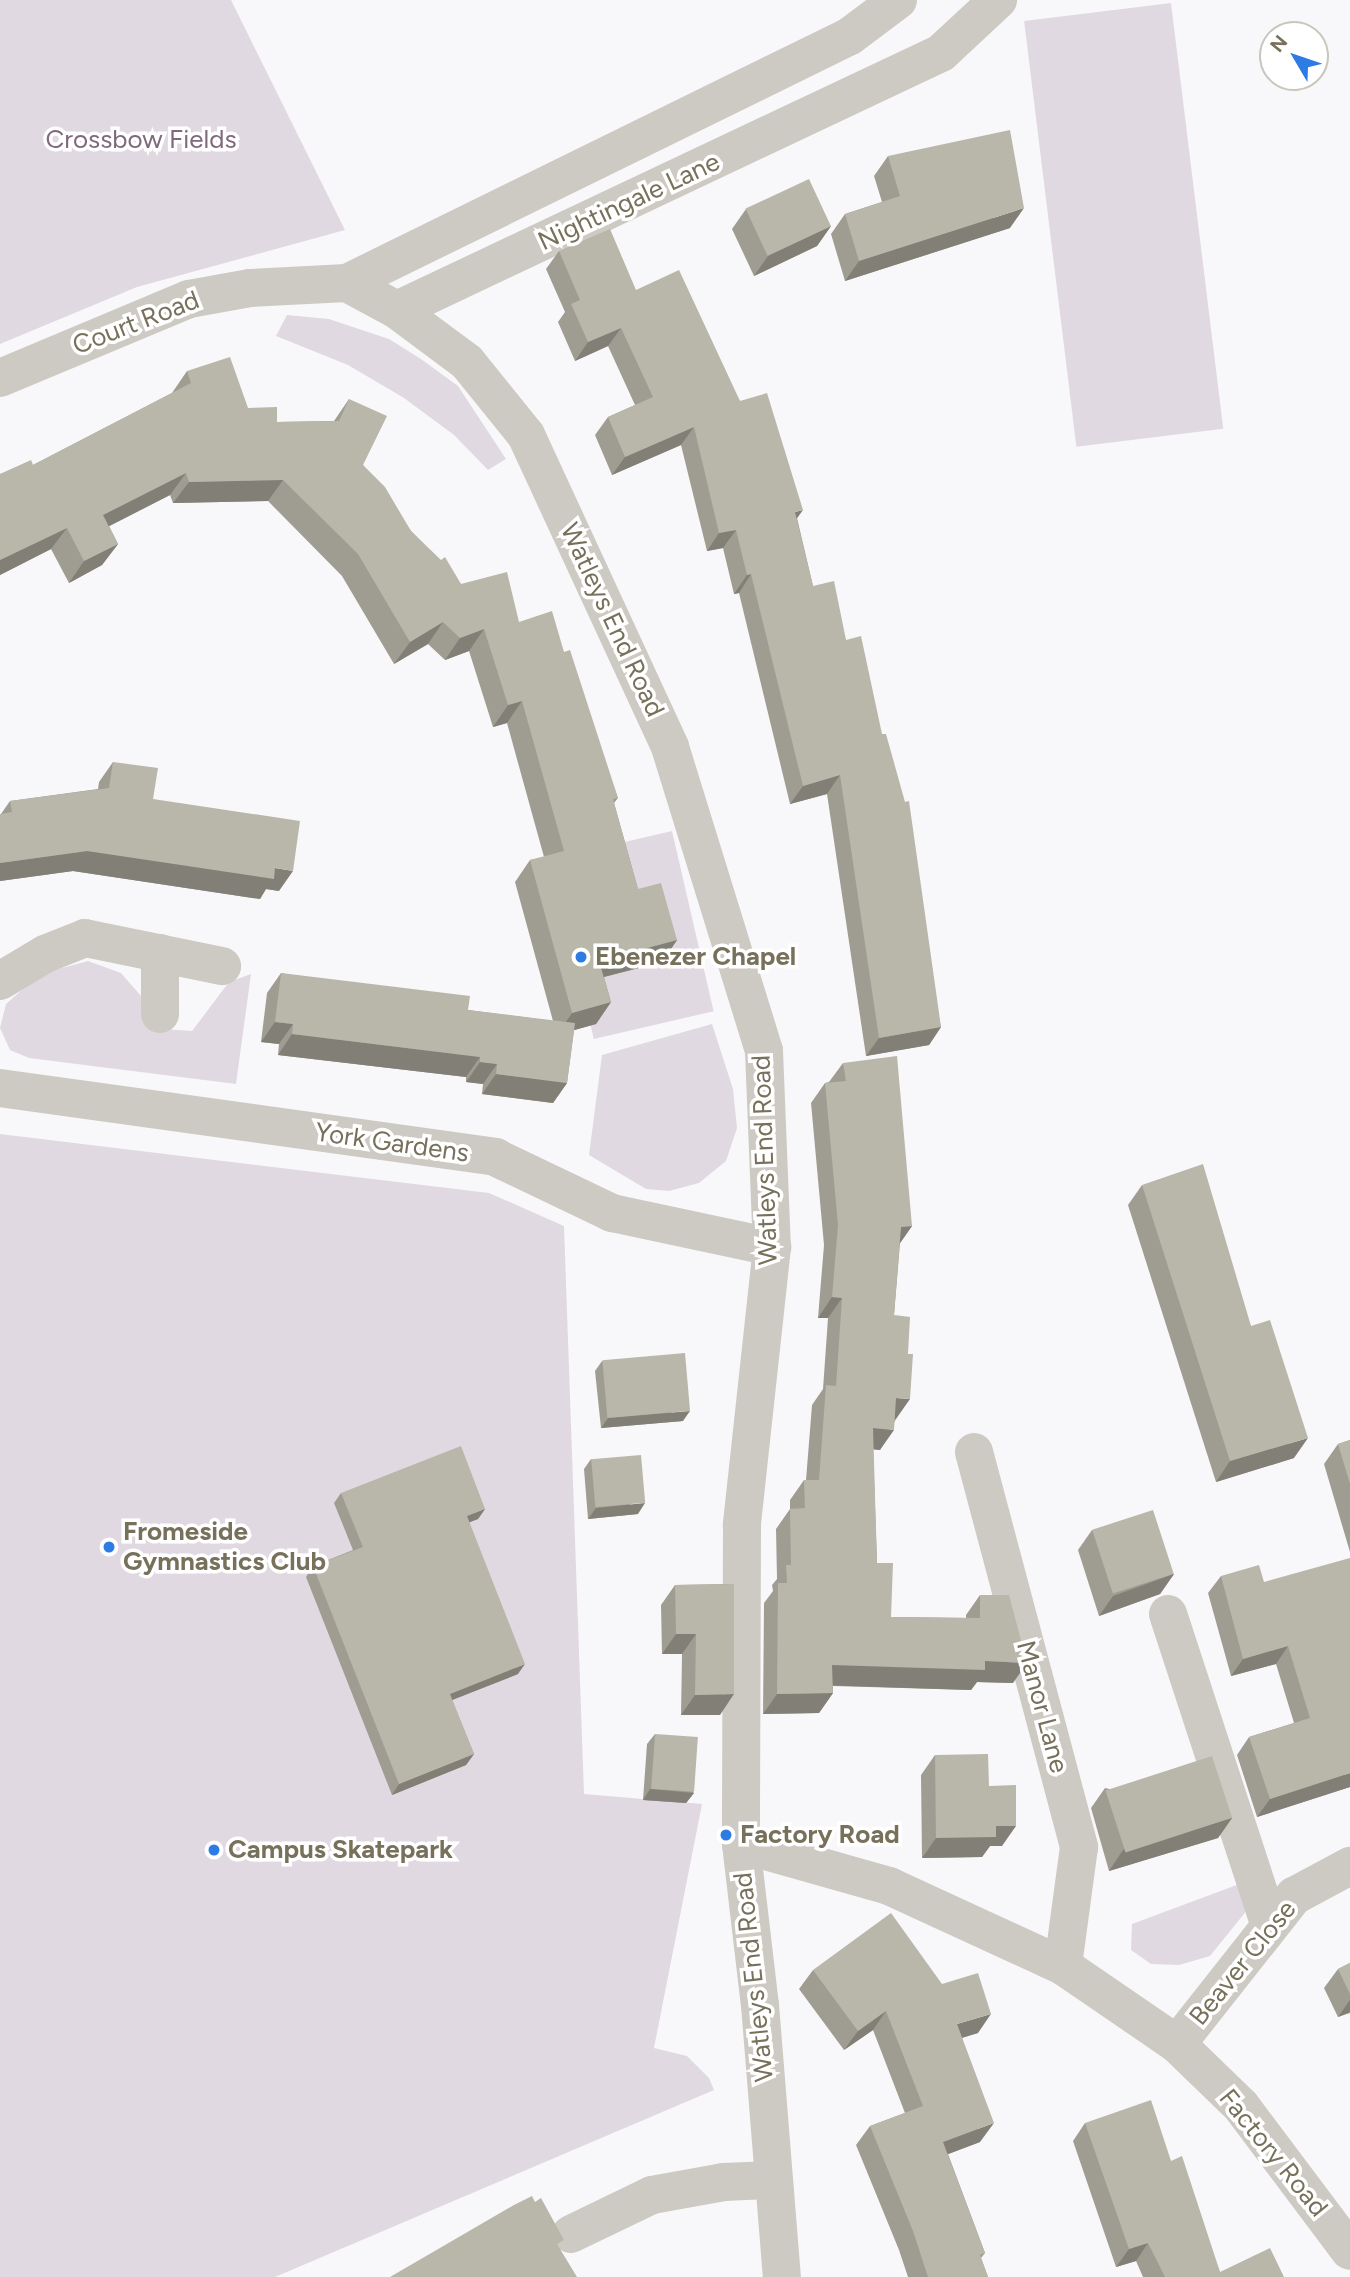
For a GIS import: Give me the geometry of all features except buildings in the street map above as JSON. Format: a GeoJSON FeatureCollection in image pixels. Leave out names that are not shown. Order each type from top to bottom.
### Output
{"type":"FeatureCollection","features":[{"type":"Feature","properties":{"kind":"street"},"geometry":{"type":"LineString","coordinates":[[347,283],[850,36],[898,0]]}},
{"type":"Feature","properties":{"kind":"street","name":"Nightingale Lane"},"geometry":{"type":"LineString","coordinates":[[397,310],[860,94],[941,53],[998,0]]}},
{"type":"Feature","properties":{"kind":"street"},"geometry":{"type":"LineString","coordinates":[[347,283],[397,310]]}},
{"type":"Feature","properties":{"kind":"street","name":"Court Road"},"geometry":{"type":"LineString","coordinates":[[0,378],[189,299],[250,288],[347,283]]}},
{"type":"Feature","properties":{"kind":"street","name":"Watleys End Road"},"geometry":{"type":"LineString","coordinates":[[397,310],[467,362],[526,435],[670,747],[764,1051],[772,1247],[742,1525],[741,1844],[760,2005],[770,2180],[782,2277]]}},
{"type":"Feature","properties":{"kind":"street"},"geometry":{"type":"LineString","coordinates":[[0,981],[45,954],[85,938],[222,966]]}},
{"type":"Feature","properties":{"kind":"street"},"geometry":{"type":"LineString","coordinates":[[160,953],[160,1014]]}},
{"type":"Feature","properties":{"kind":"street","name":"York Gardens"},"geometry":{"type":"LineString","coordinates":[[0,1088],[495,1157],[612,1213],[772,1247]]}},
{"type":"Feature","properties":{"kind":"street","name":"Manor Lane"},"geometry":{"type":"LineString","coordinates":[[974,1452],[1079,1847],[1063,1966]]}},
{"type":"Feature","properties":{"kind":"street"},"geometry":{"type":"LineString","coordinates":[[1168,1614],[1270,1926]]}},
{"type":"Feature","properties":{"kind":"street","name":"Factory Road"},"geometry":{"type":"LineString","coordinates":[[741,1844],[889,1886],[1063,1966],[1177,2045],[1241,2106],[1350,2251]]}},
{"type":"Feature","properties":{"kind":"street","name":"Beaver Close"},"geometry":{"type":"LineString","coordinates":[[1177,2045],[1294,1896],[1350,1866]]}},
{"type":"Feature","properties":{"kind":"street"},"geometry":{"type":"LineString","coordinates":[[571,2234],[652,2194],[724,2182],[770,2180]]}},
{"type":"Feature","properties":{"kind":"green space","name":"Crossbow Fields"},"geometry":{"type":"Polygon","coordinates":[[[0,0],[231,0],[345,230],[137,287],[0,344],[0,0]]]}},
{"type":"Feature","properties":{"kind":"green space"},"geometry":{"type":"Polygon","coordinates":[[[1171,3],[1223,429],[1076,447],[1024,21],[1171,3]]]}},
{"type":"Feature","properties":{"kind":"green space"},"geometry":{"type":"Polygon","coordinates":[[[287,315],[329,319],[389,339],[421,359],[458,386],[506,459],[488,470],[454,435],[404,398],[348,365],[276,336],[287,315]]]}},
{"type":"Feature","properties":{"kind":"green space"},"geometry":{"type":"Polygon","coordinates":[[[672,831],[714,1011],[594,1039],[552,859],[672,831]]]}},
{"type":"Feature","properties":{"kind":"green space"},"geometry":{"type":"Polygon","coordinates":[[[88,961],[121,973],[142,997],[149,1028],[192,1031],[229,982],[251,974],[236,1084],[29,1058],[10,1050],[0,1028],[6,1004],[40,974],[88,961]]]}},
{"type":"Feature","properties":{"kind":"green space"},"geometry":{"type":"Polygon","coordinates":[[[712,1024],[733,1089],[737,1128],[726,1161],[699,1183],[669,1191],[646,1189],[589,1155],[602,1055],[712,1024]]]}},
{"type":"Feature","properties":{"kind":"green space"},"geometry":{"type":"Polygon","coordinates":[[[0,1134],[489,1193],[564,1226],[584,1794],[702,1804],[654,2048],[687,2056],[709,2078],[714,2090],[275,2277],[0,2277],[0,1134]]]}},
{"type":"Feature","properties":{"kind":"green space"},"geometry":{"type":"Polygon","coordinates":[[[1242,1883],[1256,1899],[1210,1956],[1179,1965],[1151,1964],[1131,1950],[1132,1924],[1242,1883]]]}},
{"type":"Feature","properties":{"kind":"place","name":"Ebenezer Chapel"},"geometry":{"type":"Point","coordinates":[581,957]}},
{"type":"Feature","properties":{"kind":"place","name":"Fromeside Gymnastics Club"},"geometry":{"type":"Point","coordinates":[109,1547]}},
{"type":"Feature","properties":{"kind":"place","name":"Factory Road"},"geometry":{"type":"Point","coordinates":[726,1835]}},
{"type":"Feature","properties":{"kind":"place","name":"Campus Skatepark"},"geometry":{"type":"Point","coordinates":[214,1850]}}]}
